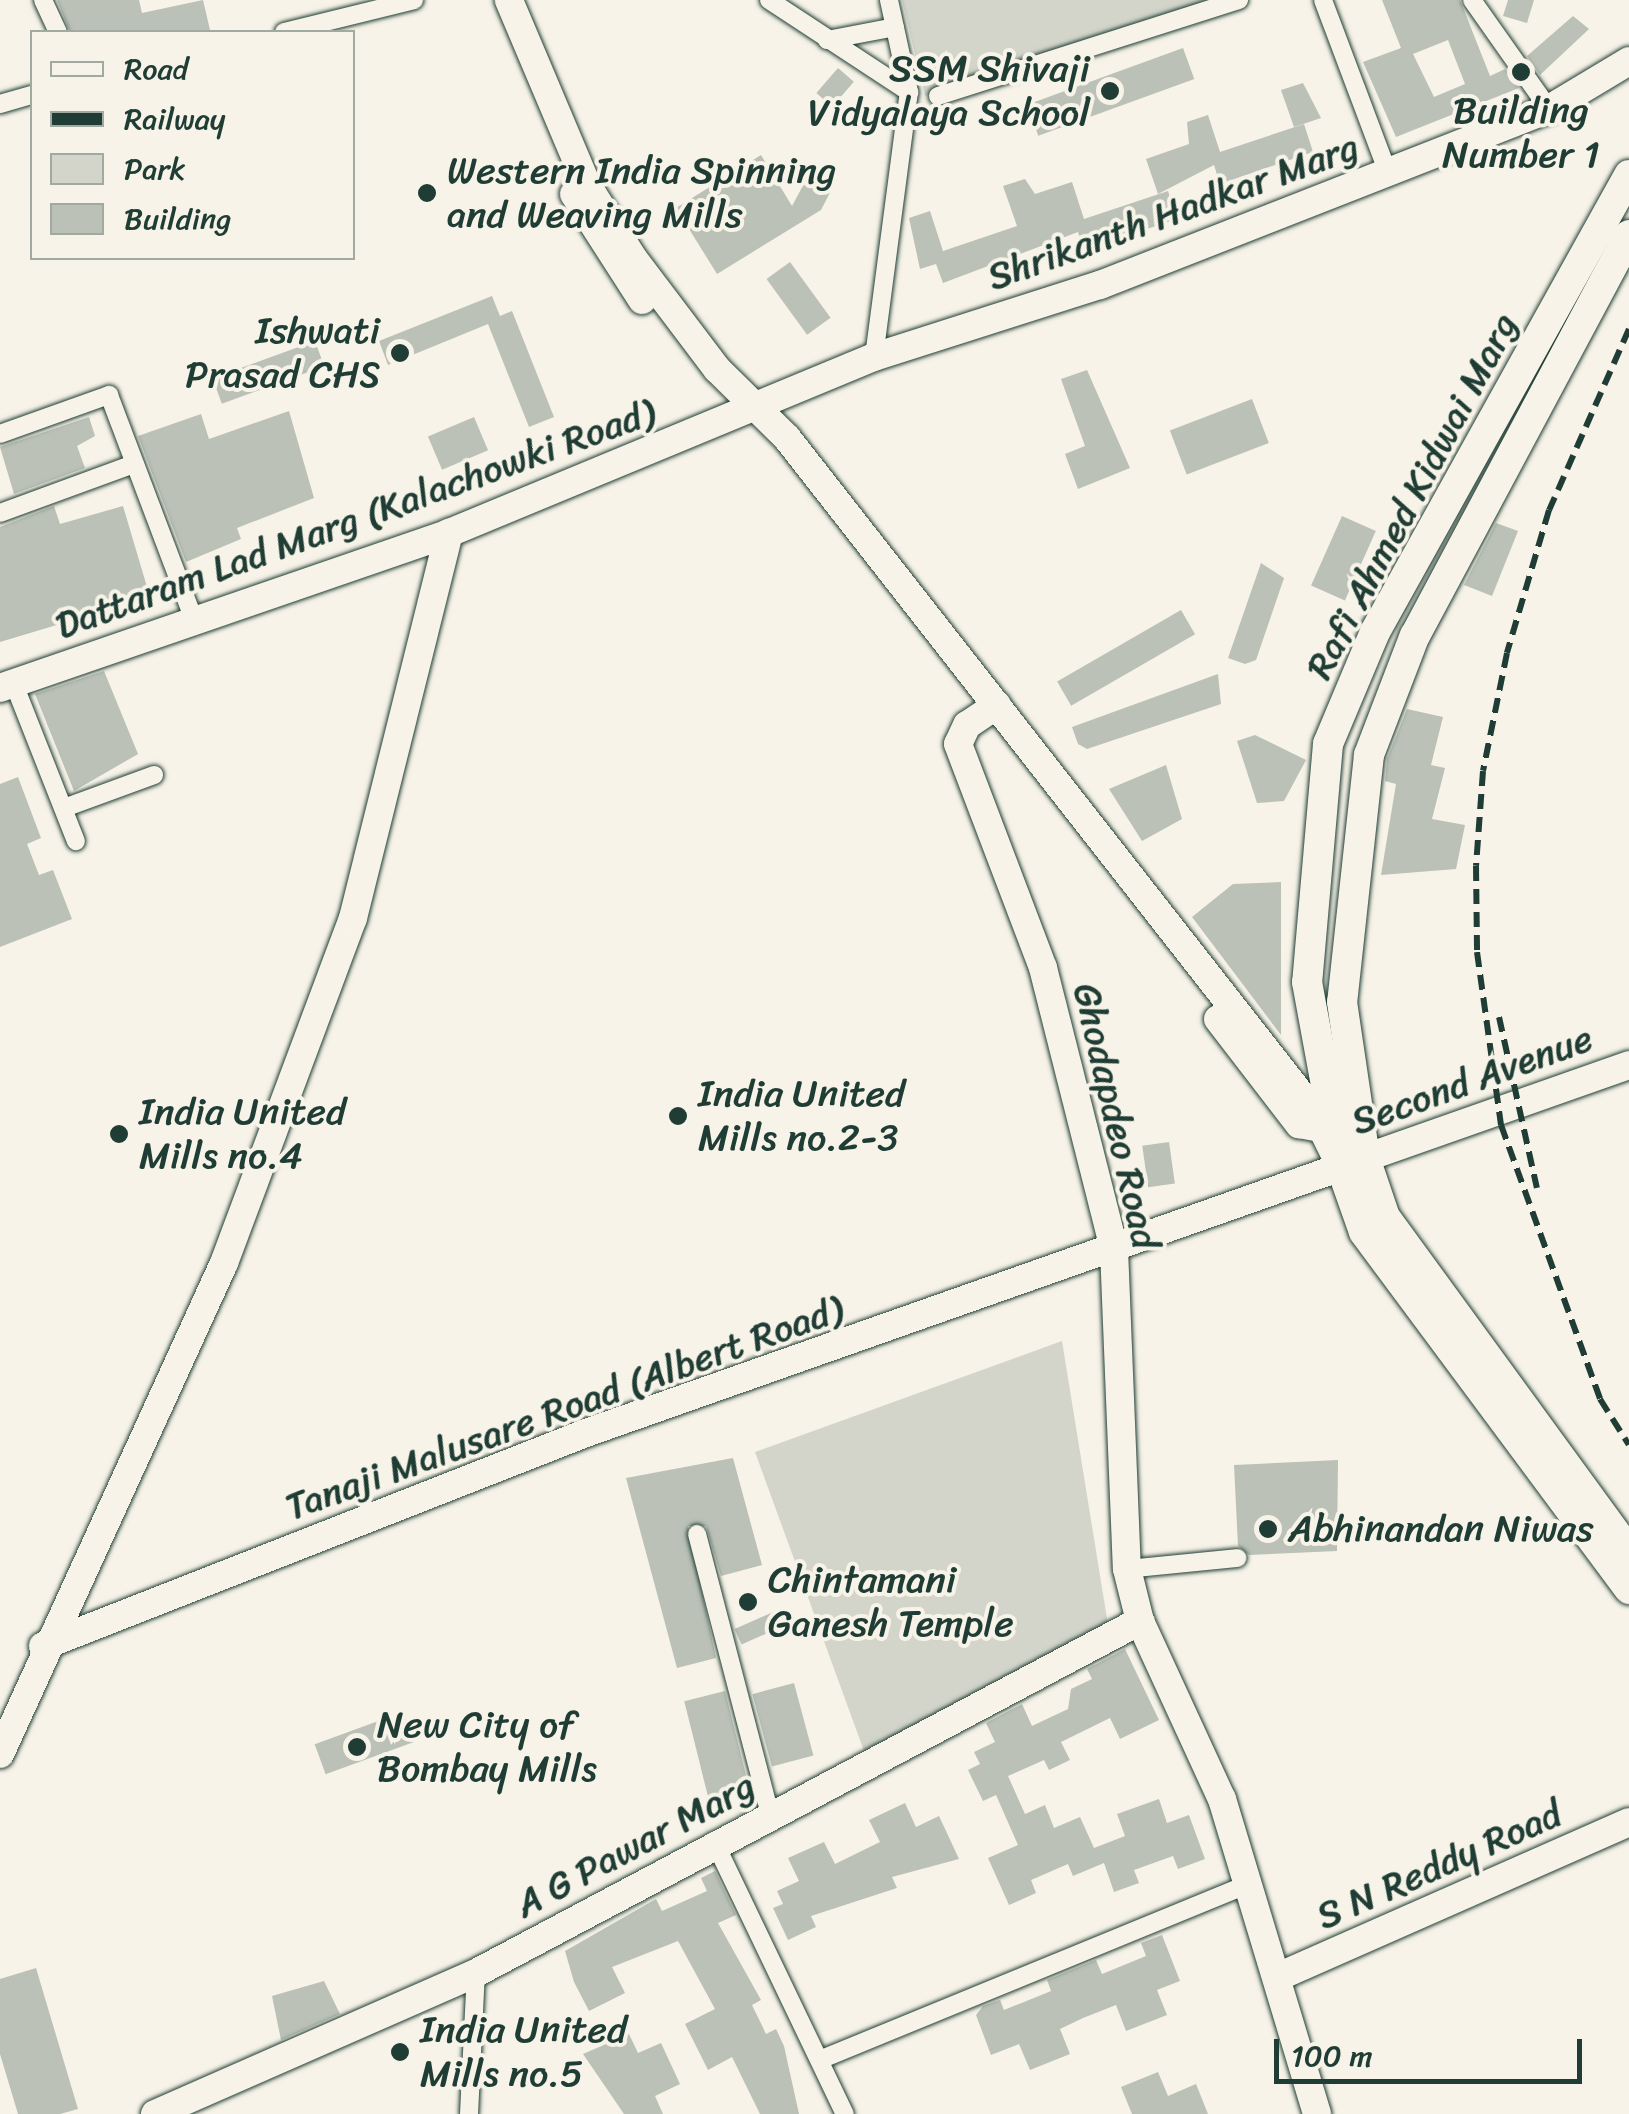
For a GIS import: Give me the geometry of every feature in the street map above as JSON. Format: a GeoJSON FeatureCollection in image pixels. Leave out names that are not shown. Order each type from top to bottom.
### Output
{"type":"FeatureCollection","features":[{"type":"Feature","properties":{"kind":"main road","name":"Rafi Ahmed Kidwai Marg"},"geometry":{"type":"LineString","coordinates":[[1353,1162],[1307,982],[1328,744],[1375,632],[1629,176]]}},
{"type":"Feature","properties":{"kind":"main road","name":"Rafi Ahmed Kidwai Marg"},"geometry":{"type":"LineString","coordinates":[[1353,1162],[1342,1002],[1369,754],[1415,636],[1629,235]]}},
{"type":"Feature","properties":{"kind":"main road"},"geometry":{"type":"LineString","coordinates":[[1353,1162],[1396,1235],[1629,1552]]}},
{"type":"Feature","properties":{"kind":"main road"},"geometry":{"type":"LineString","coordinates":[[1353,1162],[1376,1250],[1629,1589]]}},
{"type":"Feature","properties":{"kind":"street"},"geometry":{"type":"LineString","coordinates":[[43,0],[57,30]]}},
{"type":"Feature","properties":{"kind":"street"},"geometry":{"type":"LineString","coordinates":[[292,30],[414,0]]}},
{"type":"Feature","properties":{"kind":"street"},"geometry":{"type":"LineString","coordinates":[[490,0],[598,242],[773,445],[990,709],[1299,1124],[1314,1127],[1353,1162]]}},
{"type":"Feature","properties":{"kind":"street"},"geometry":{"type":"LineString","coordinates":[[508,0],[587,185],[744,413]]}},
{"type":"Feature","properties":{"kind":"street"},"geometry":{"type":"LineString","coordinates":[[769,0],[908,92]]}},
{"type":"Feature","properties":{"kind":"street"},"geometry":{"type":"LineString","coordinates":[[874,357],[908,92],[889,0]]}},
{"type":"Feature","properties":{"kind":"street"},"geometry":{"type":"LineString","coordinates":[[938,96],[1238,0]]}},
{"type":"Feature","properties":{"kind":"street"},"geometry":{"type":"LineString","coordinates":[[1323,0],[1388,173]]}},
{"type":"Feature","properties":{"kind":"street"},"geometry":{"type":"LineString","coordinates":[[1472,0],[1549,110]]}},
{"type":"Feature","properties":{"kind":"street"},"geometry":{"type":"LineString","coordinates":[[827,40],[895,27]]}},
{"type":"Feature","properties":{"kind":"street","name":"Shrikanth Hadkar Marg"},"geometry":{"type":"LineString","coordinates":[[744,413],[874,357],[1100,286],[1549,110],[1629,61]]}},
{"type":"Feature","properties":{"kind":"street"},"geometry":{"type":"LineString","coordinates":[[0,104],[30,96]]}},
{"type":"Feature","properties":{"kind":"street"},"geometry":{"type":"LineString","coordinates":[[0,434],[109,396],[131,465],[195,622]]}},
{"type":"Feature","properties":{"kind":"street","name":"Dattaram Lad Marg (Kalachowki Road)"},"geometry":{"type":"LineString","coordinates":[[7,686],[448,533],[744,413]]}},
{"type":"Feature","properties":{"kind":"street"},"geometry":{"type":"LineString","coordinates":[[0,512],[131,465]]}},
{"type":"Feature","properties":{"kind":"street"},"geometry":{"type":"LineString","coordinates":[[0,1754],[44,1646],[224,1262],[353,918],[448,533]]}},
{"type":"Feature","properties":{"kind":"street"},"geometry":{"type":"LineString","coordinates":[[7,686],[76,841]]}},
{"type":"Feature","properties":{"kind":"street","name":"Ghodapdeo Road"},"geometry":{"type":"LineString","coordinates":[[990,709],[961,733],[960,755],[1043,968],[1114,1249],[1127,1569],[1140,1622],[1222,1800],[1280,1976],[1314,2113]]}},
{"type":"Feature","properties":{"kind":"street"},"geometry":{"type":"LineString","coordinates":[[64,808],[154,775]]}},
{"type":"Feature","properties":{"kind":"street","name":"Second Avenue"},"geometry":{"type":"LineString","coordinates":[[1114,1249],[1629,1064]]}},
{"type":"Feature","properties":{"kind":"street","name":"Tanaji Malusare Road (Albert Road)"},"geometry":{"type":"LineString","coordinates":[[44,1646],[586,1433],[1114,1249]]}},
{"type":"Feature","properties":{"kind":"street"},"geometry":{"type":"LineString","coordinates":[[697,1534],[770,1814]]}},
{"type":"Feature","properties":{"kind":"street"},"geometry":{"type":"LineString","coordinates":[[1127,1569],[1238,1558]]}},
{"type":"Feature","properties":{"kind":"street","name":"A G Pawar Marg"},"geometry":{"type":"LineString","coordinates":[[155,2114],[476,1972],[714,1841],[1140,1622]]}},
{"type":"Feature","properties":{"kind":"street","name":"S N Reddy Road"},"geometry":{"type":"LineString","coordinates":[[1280,1976],[1629,1822]]}},
{"type":"Feature","properties":{"kind":"street"},"geometry":{"type":"LineString","coordinates":[[714,1841],[822,2059],[845,2114]]}},
{"type":"Feature","properties":{"kind":"street"},"geometry":{"type":"LineString","coordinates":[[822,2059],[1248,1884]]}},
{"type":"Feature","properties":{"kind":"street"},"geometry":{"type":"LineString","coordinates":[[469,2114],[476,1972]]}},
{"type":"Feature","properties":{"kind":"green space"},"geometry":{"type":"Polygon","coordinates":[[[902,0],[1228,0],[925,96],[902,0]]]}},
{"type":"Feature","properties":{"kind":"green space"},"geometry":{"type":"Polygon","coordinates":[[[1062,1341],[1109,1631],[868,1762],[755,1452],[1062,1341]]]}},
{"type":"Feature","properties":{"kind":"building"},"geometry":{"type":"Polygon","coordinates":[[[57,0],[139,0],[142,13],[203,0],[210,30],[69,30],[57,0]]]}},
{"type":"Feature","properties":{"kind":"building"},"geometry":{"type":"Polygon","coordinates":[[[1382,0],[1460,0],[1490,76],[1505,69],[1519,88],[1396,137],[1363,62],[1401,48],[1382,0]],[[1448,40],[1413,54],[1434,97],[1465,84],[1448,40]]]}},
{"type":"Feature","properties":{"kind":"building"},"geometry":{"type":"Polygon","coordinates":[[[1508,0],[1534,0],[1527,23],[1503,16],[1508,0]]]}},
{"type":"Feature","properties":{"kind":"building"},"geometry":{"type":"Polygon","coordinates":[[[1573,16],[1589,29],[1540,75],[1527,56],[1573,16]]]}},
{"type":"Feature","properties":{"kind":"building","name":"SSM Shivaji Vidyalaya School"},"geometry":{"type":"Polygon","coordinates":[[[1183,48],[1194,79],[1038,136],[1027,105],[1183,48]]]}},
{"type":"Feature","properties":{"kind":"building"},"geometry":{"type":"Polygon","coordinates":[[[838,68],[854,82],[832,107],[816,93],[838,68]]]}},
{"type":"Feature","properties":{"kind":"building"},"geometry":{"type":"Polygon","coordinates":[[[1303,83],[1321,118],[1294,127],[1281,90],[1303,83]]]}},
{"type":"Feature","properties":{"kind":"building"},"geometry":{"type":"Polygon","coordinates":[[[1208,115],[1220,152],[1304,124],[1313,152],[1220,184],[1214,165],[1158,194],[1146,159],[1189,144],[1187,122],[1208,115]]]}},
{"type":"Feature","properties":{"kind":"building"},"geometry":{"type":"Polygon","coordinates":[[[761,155],[792,206],[813,167],[837,179],[821,210],[717,274],[676,208],[761,155]]]}},
{"type":"Feature","properties":{"kind":"building"},"geometry":{"type":"Polygon","coordinates":[[[1025,179],[1035,194],[1072,182],[1084,219],[1168,191],[1177,219],[1084,250],[1078,232],[943,283],[936,264],[920,269],[909,218],[930,211],[943,251],[1017,226],[1003,186],[1025,179]]]}},
{"type":"Feature","properties":{"kind":"building"},"geometry":{"type":"Polygon","coordinates":[[[790,262],[831,318],[807,335],[767,279],[790,262]]]}},
{"type":"Feature","properties":{"kind":"building","name":"Ishwati Prasad CHS"},"geometry":{"type":"Polygon","coordinates":[[[492,296],[500,316],[512,311],[554,417],[529,427],[488,324],[388,365],[379,341],[492,296]]]}},
{"type":"Feature","properties":{"kind":"building"},"geometry":{"type":"Polygon","coordinates":[[[315,341],[324,366],[222,404],[213,378],[315,341]]]}},
{"type":"Feature","properties":{"kind":"building"},"geometry":{"type":"Polygon","coordinates":[[[1087,370],[1130,468],[1078,489],[1065,454],[1085,446],[1061,379],[1087,370]]]}},
{"type":"Feature","properties":{"kind":"building"},"geometry":{"type":"Polygon","coordinates":[[[1252,399],[1269,443],[1187,474],[1170,431],[1252,399]]]}},
{"type":"Feature","properties":{"kind":"building"},"geometry":{"type":"Polygon","coordinates":[[[289,411],[314,498],[237,528],[241,539],[186,562],[138,436],[201,414],[209,439],[289,411]]]}},
{"type":"Feature","properties":{"kind":"building"},"geometry":{"type":"Polygon","coordinates":[[[89,417],[95,436],[77,446],[85,468],[14,494],[0,447],[89,417]]]}},
{"type":"Feature","properties":{"kind":"building"},"geometry":{"type":"Polygon","coordinates":[[[474,417],[488,450],[442,470],[428,437],[474,417]]]}},
{"type":"Feature","properties":{"kind":"building"},"geometry":{"type":"Polygon","coordinates":[[[54,506],[60,524],[123,506],[150,597],[0,642],[0,527],[54,506]]]}},
{"type":"Feature","properties":{"kind":"building"},"geometry":{"type":"Polygon","coordinates":[[[1342,516],[1376,531],[1345,600],[1311,585],[1342,516]]]}},
{"type":"Feature","properties":{"kind":"building"},"geometry":{"type":"Polygon","coordinates":[[[1496,523],[1518,531],[1492,596],[1464,585],[1496,523]]]}},
{"type":"Feature","properties":{"kind":"building"},"geometry":{"type":"Polygon","coordinates":[[[1261,563],[1284,578],[1256,660],[1245,664],[1228,658],[1261,563]]]}},
{"type":"Feature","properties":{"kind":"building"},"geometry":{"type":"Polygon","coordinates":[[[1181,610],[1195,634],[1071,706],[1057,682],[1181,610]]]}},
{"type":"Feature","properties":{"kind":"building"},"geometry":{"type":"Polygon","coordinates":[[[104,671],[138,754],[74,791],[35,694],[104,671]]]}},
{"type":"Feature","properties":{"kind":"building"},"geometry":{"type":"Polygon","coordinates":[[[1218,674],[1221,704],[1087,749],[1078,744],[1072,727],[1218,674]]]}},
{"type":"Feature","properties":{"kind":"building"},"geometry":{"type":"Polygon","coordinates":[[[1407,709],[1443,717],[1431,765],[1445,768],[1432,819],[1465,825],[1456,869],[1381,875],[1396,784],[1385,781],[1387,759],[1407,709]]]}},
{"type":"Feature","properties":{"kind":"building"},"geometry":{"type":"Polygon","coordinates":[[[1255,735],[1306,760],[1284,801],[1257,803],[1237,741],[1255,735]]]}},
{"type":"Feature","properties":{"kind":"building"},"geometry":{"type":"Polygon","coordinates":[[[1166,765],[1182,819],[1142,841],[1109,789],[1166,765]]]}},
{"type":"Feature","properties":{"kind":"building"},"geometry":{"type":"Polygon","coordinates":[[[18,777],[41,838],[27,844],[39,875],[53,870],[72,919],[0,947],[0,784],[18,777]]]}},
{"type":"Feature","properties":{"kind":"building"},"geometry":{"type":"Polygon","coordinates":[[[1281,882],[1281,1035],[1192,917],[1233,884],[1281,882]]]}},
{"type":"Feature","properties":{"kind":"building"},"geometry":{"type":"Polygon","coordinates":[[[1169,1142],[1175,1184],[1148,1187],[1142,1146],[1169,1142]]]}},
{"type":"Feature","properties":{"kind":"building"},"geometry":{"type":"Polygon","coordinates":[[[733,1458],[762,1565],[721,1576],[706,1526],[688,1526],[716,1658],[677,1668],[626,1478],[733,1458]]]}},
{"type":"Feature","properties":{"kind":"building","name":"Abhinandan Niwas"},"geometry":{"type":"Polygon","coordinates":[[[1338,1460],[1337,1551],[1249,1555],[1238,1546],[1234,1465],[1338,1460]]]}},
{"type":"Feature","properties":{"kind":"building"},"geometry":{"type":"Polygon","coordinates":[[[773,1612],[780,1628],[742,1645],[735,1629],[773,1612]]]}},
{"type":"Feature","properties":{"kind":"building"},"geometry":{"type":"Polygon","coordinates":[[[1125,1649],[1159,1720],[1120,1739],[1110,1718],[1061,1742],[1070,1760],[1049,1770],[1044,1760],[1008,1776],[1025,1814],[1045,1805],[1054,1828],[1080,1817],[1094,1848],[1125,1836],[1117,1814],[1159,1799],[1167,1823],[1189,1815],[1205,1859],[1178,1869],[1173,1856],[1134,1870],[1139,1883],[1114,1892],[1104,1863],[1073,1876],[1068,1864],[1031,1880],[1036,1893],[1009,1905],[988,1858],[1018,1845],[996,1795],[983,1801],[968,1770],[980,1764],[974,1752],[995,1742],[986,1723],[1022,1704],[1032,1726],[1068,1709],[1071,1689],[1092,1679],[1087,1669],[1125,1649]]]}},
{"type":"Feature","properties":{"kind":"building"},"geometry":{"type":"Polygon","coordinates":[[[794,1683],[813,1755],[772,1767],[752,1694],[794,1683]]]}},
{"type":"Feature","properties":{"kind":"building"},"geometry":{"type":"Polygon","coordinates":[[[725,1691],[750,1790],[709,1800],[684,1701],[725,1691]]]}},
{"type":"Feature","properties":{"kind":"building"},"geometry":{"type":"Polygon","coordinates":[[[403,1712],[414,1742],[326,1774],[315,1744],[403,1712]]]}},
{"type":"Feature","properties":{"kind":"building"},"geometry":{"type":"Polygon","coordinates":[[[905,1803],[916,1827],[939,1816],[959,1859],[892,1877],[897,1888],[811,1916],[816,1927],[788,1940],[773,1908],[783,1904],[777,1891],[799,1881],[788,1858],[824,1842],[835,1864],[880,1842],[869,1820],[905,1803]]]}},
{"type":"Feature","properties":{"kind":"building"},"geometry":{"type":"Polygon","coordinates":[[[715,1871],[736,1915],[718,1923],[761,2000],[752,2005],[766,2034],[776,2029],[784,2046],[799,2114],[760,2114],[732,2057],[708,2070],[685,2024],[715,2009],[678,1941],[612,1967],[625,1993],[589,2011],[574,1982],[565,1951],[656,1899],[662,1911],[707,1891],[701,1878],[715,1871]]]}},
{"type":"Feature","properties":{"kind":"building"},"geometry":{"type":"Polygon","coordinates":[[[1162,1935],[1180,1981],[1157,1990],[1167,2015],[1126,2031],[1116,2005],[1083,2018],[1060,2029],[1070,2054],[1030,2070],[1019,2044],[991,2055],[976,2015],[983,2006],[1000,2000],[1004,2010],[1051,1991],[1047,1980],[1096,1960],[1102,1974],[1146,1956],[1141,1943],[1162,1935]]]}},
{"type":"Feature","properties":{"kind":"building"},"geometry":{"type":"Polygon","coordinates":[[[36,1968],[78,2109],[60,2114],[18,2114],[0,2054],[0,1979],[36,1968]]]}},
{"type":"Feature","properties":{"kind":"building"},"geometry":{"type":"Polygon","coordinates":[[[324,1981],[340,2014],[281,2040],[272,1996],[324,1981]]]}},
{"type":"Feature","properties":{"kind":"building"},"geometry":{"type":"Polygon","coordinates":[[[629,2034],[638,2053],[661,2043],[680,2084],[655,2096],[663,2114],[624,2114],[583,2054],[629,2034]]]}},
{"type":"Feature","properties":{"kind":"building"},"geometry":{"type":"Polygon","coordinates":[[[1158,2072],[1168,2096],[1196,2084],[1208,2114],[1132,2114],[1121,2087],[1158,2072]]]}},
{"type":"Feature","properties":{"kind":"railway"},"geometry":{"type":"LineString","coordinates":[[1629,329],[1549,510],[1507,653],[1483,771],[1476,866],[1477,952],[1501,1125],[1600,1399],[1629,1445]]}},
{"type":"Feature","properties":{"kind":"railway"},"geometry":{"type":"LineString","coordinates":[[1499,1017],[1537,1188]]}},
{"type":"Feature","properties":{"kind":"place","name":"Building Number 1"},"geometry":{"type":"Point","coordinates":[1521,72]}},
{"type":"Feature","properties":{"kind":"place","name":"SSM Shivaji Vidyalaya School"},"geometry":{"type":"Point","coordinates":[1110,91]}},
{"type":"Feature","properties":{"kind":"place","name":"Western India Spinning and Weaving Mills"},"geometry":{"type":"Point","coordinates":[427,193]}},
{"type":"Feature","properties":{"kind":"place","name":"Ishwati Prasad CHS"},"geometry":{"type":"Point","coordinates":[400,353]}},
{"type":"Feature","properties":{"kind":"place","name":"India United Mills no.2-3"},"geometry":{"type":"Point","coordinates":[678,1116]}},
{"type":"Feature","properties":{"kind":"place","name":"India United Mills no.4"},"geometry":{"type":"Point","coordinates":[119,1134]}},
{"type":"Feature","properties":{"kind":"place","name":"Abhinandan Niwas"},"geometry":{"type":"Point","coordinates":[1268,1529]}},
{"type":"Feature","properties":{"kind":"place","name":"Chintamani Ganesh Temple"},"geometry":{"type":"Point","coordinates":[748,1602]}},
{"type":"Feature","properties":{"kind":"place","name":"New City of Bombay Mills"},"geometry":{"type":"Point","coordinates":[357,1747]}},
{"type":"Feature","properties":{"kind":"place","name":"India United Mills no.5"},"geometry":{"type":"Point","coordinates":[400,2052]}}]}
